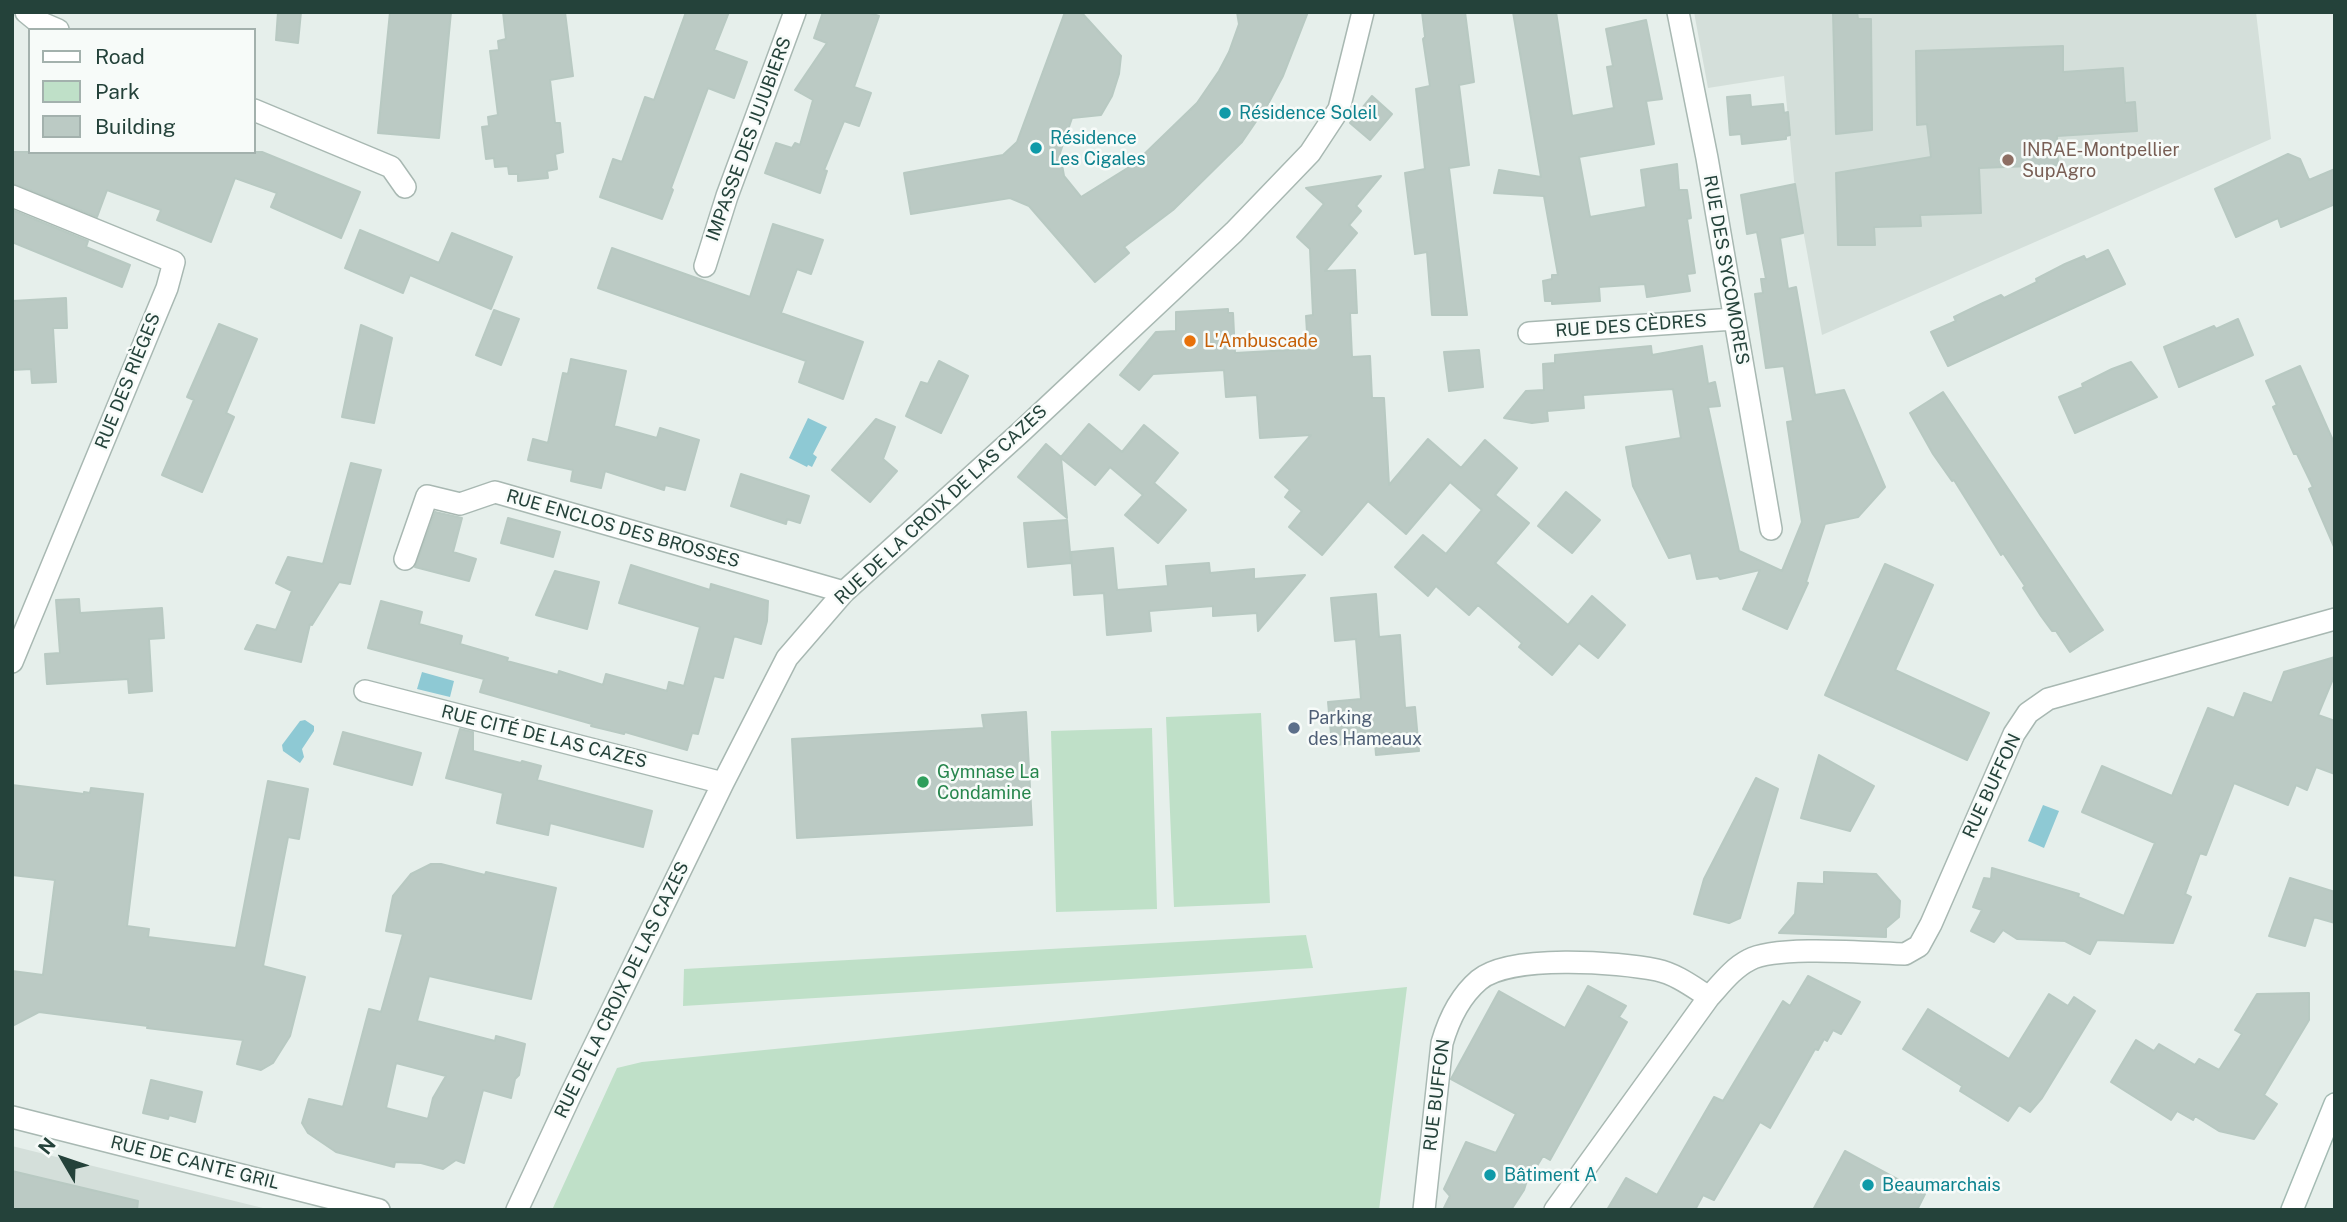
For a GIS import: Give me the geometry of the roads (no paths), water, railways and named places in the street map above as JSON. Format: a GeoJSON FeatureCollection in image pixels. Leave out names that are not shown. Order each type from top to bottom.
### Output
{"type":"FeatureCollection","features":[{"type":"Feature","properties":{"kind":"street"},"geometry":{"type":"LineString","coordinates":[[26,12],[37,21],[53,28]]}},
{"type":"Feature","properties":{"kind":"street","name":"IMPASSE DES JUJUBIERS"},"geometry":{"type":"LineString","coordinates":[[705,266],[727,196],[795,12]]}},
{"type":"Feature","properties":{"kind":"street","name":"RUE DE LA CROIX DE LAS CAZES"},"geometry":{"type":"LineString","coordinates":[[517,1210],[577,1081],[787,658],[844,592],[1022,431],[1234,232],[1310,153],[1339,110],[1363,12]]}},
{"type":"Feature","properties":{"kind":"street","name":"RUE DES SYCOMORES"},"geometry":{"type":"LineString","coordinates":[[1678,12],[1707,158],[1771,529]]}},
{"type":"Feature","properties":{"kind":"street"},"geometry":{"type":"LineString","coordinates":[[256,111],[391,167],[405,187]]}},
{"type":"Feature","properties":{"kind":"street","name":"RUE DES RIÈGES"},"geometry":{"type":"LineString","coordinates":[[12,196],[174,262],[167,288],[12,662]]}},
{"type":"Feature","properties":{"kind":"street","name":"RUE DES CÈDRES"},"geometry":{"type":"LineString","coordinates":[[1529,333],[1734,319]]}},
{"type":"Feature","properties":{"kind":"street","name":"RUE ENCLOS DES BROSSES"},"geometry":{"type":"LineString","coordinates":[[405,559],[428,496],[460,504],[495,492],[844,592]]}},
{"type":"Feature","properties":{"kind":"street","name":"RUE BUFFON"},"geometry":{"type":"LineString","coordinates":[[1555,1210],[1709,997],[1740,965],[1752,958],[1792,952],[1905,954],[1919,946],[2014,734],[2028,713],[2048,699],[2335,619]]}},
{"type":"Feature","properties":{"kind":"street","name":"RUE CITÉ DE LAS CAZES"},"geometry":{"type":"LineString","coordinates":[[365,691],[723,783]]}},
{"type":"Feature","properties":{"kind":"street","name":"RUE BUFFON"},"geometry":{"type":"LineString","coordinates":[[1424,1210],[1441,1043],[1449,1017],[1481,979],[1520,965],[1580,962],[1659,970],[1682,980],[1709,997]]}},
{"type":"Feature","properties":{"kind":"street"},"geometry":{"type":"LineString","coordinates":[[2292,1210],[2335,1104]]}},
{"type":"Feature","properties":{"kind":"street","name":"RUE DE CANTE GRIL"},"geometry":{"type":"LineString","coordinates":[[12,1117],[379,1210]]}},
{"type":"Feature","properties":{"kind":"water"},"geometry":{"type":"Polygon","coordinates":[[[808,418],[827,427],[813,454],[817,457],[812,467],[789,458],[808,418]]]}},
{"type":"Feature","properties":{"kind":"water"},"geometry":{"type":"Polygon","coordinates":[[[422,672],[454,681],[450,697],[417,689],[422,672]]]}},
{"type":"Feature","properties":{"kind":"water"},"geometry":{"type":"Polygon","coordinates":[[[305,720],[314,726],[314,731],[302,749],[304,757],[300,763],[283,751],[282,745],[300,721],[305,720]]]}},
{"type":"Feature","properties":{"kind":"water"},"geometry":{"type":"Polygon","coordinates":[[[2043,805],[2059,811],[2044,848],[2028,841],[2043,805]]]}},
{"type":"Feature","properties":{"kind":"place","name":"Résidence Soleil"},"geometry":{"type":"Point","coordinates":[1225,113]}},
{"type":"Feature","properties":{"kind":"place","name":"Résidence Les Cigales"},"geometry":{"type":"Point","coordinates":[1036,148]}},
{"type":"Feature","properties":{"kind":"place","name":"INRAE-Montpellier SupAgro"},"geometry":{"type":"Point","coordinates":[2008,160]}},
{"type":"Feature","properties":{"kind":"place","name":"L'Ambuscade"},"geometry":{"type":"Point","coordinates":[1190,341]}},
{"type":"Feature","properties":{"kind":"place","name":"Parking des Hameaux"},"geometry":{"type":"Point","coordinates":[1294,728]}},
{"type":"Feature","properties":{"kind":"place","name":"Gymnase La Condamine"},"geometry":{"type":"Point","coordinates":[923,782]}},
{"type":"Feature","properties":{"kind":"place","name":"Bâtiment A"},"geometry":{"type":"Point","coordinates":[1490,1175]}},
{"type":"Feature","properties":{"kind":"place","name":"Beaumarchais"},"geometry":{"type":"Point","coordinates":[1868,1185]}}]}
